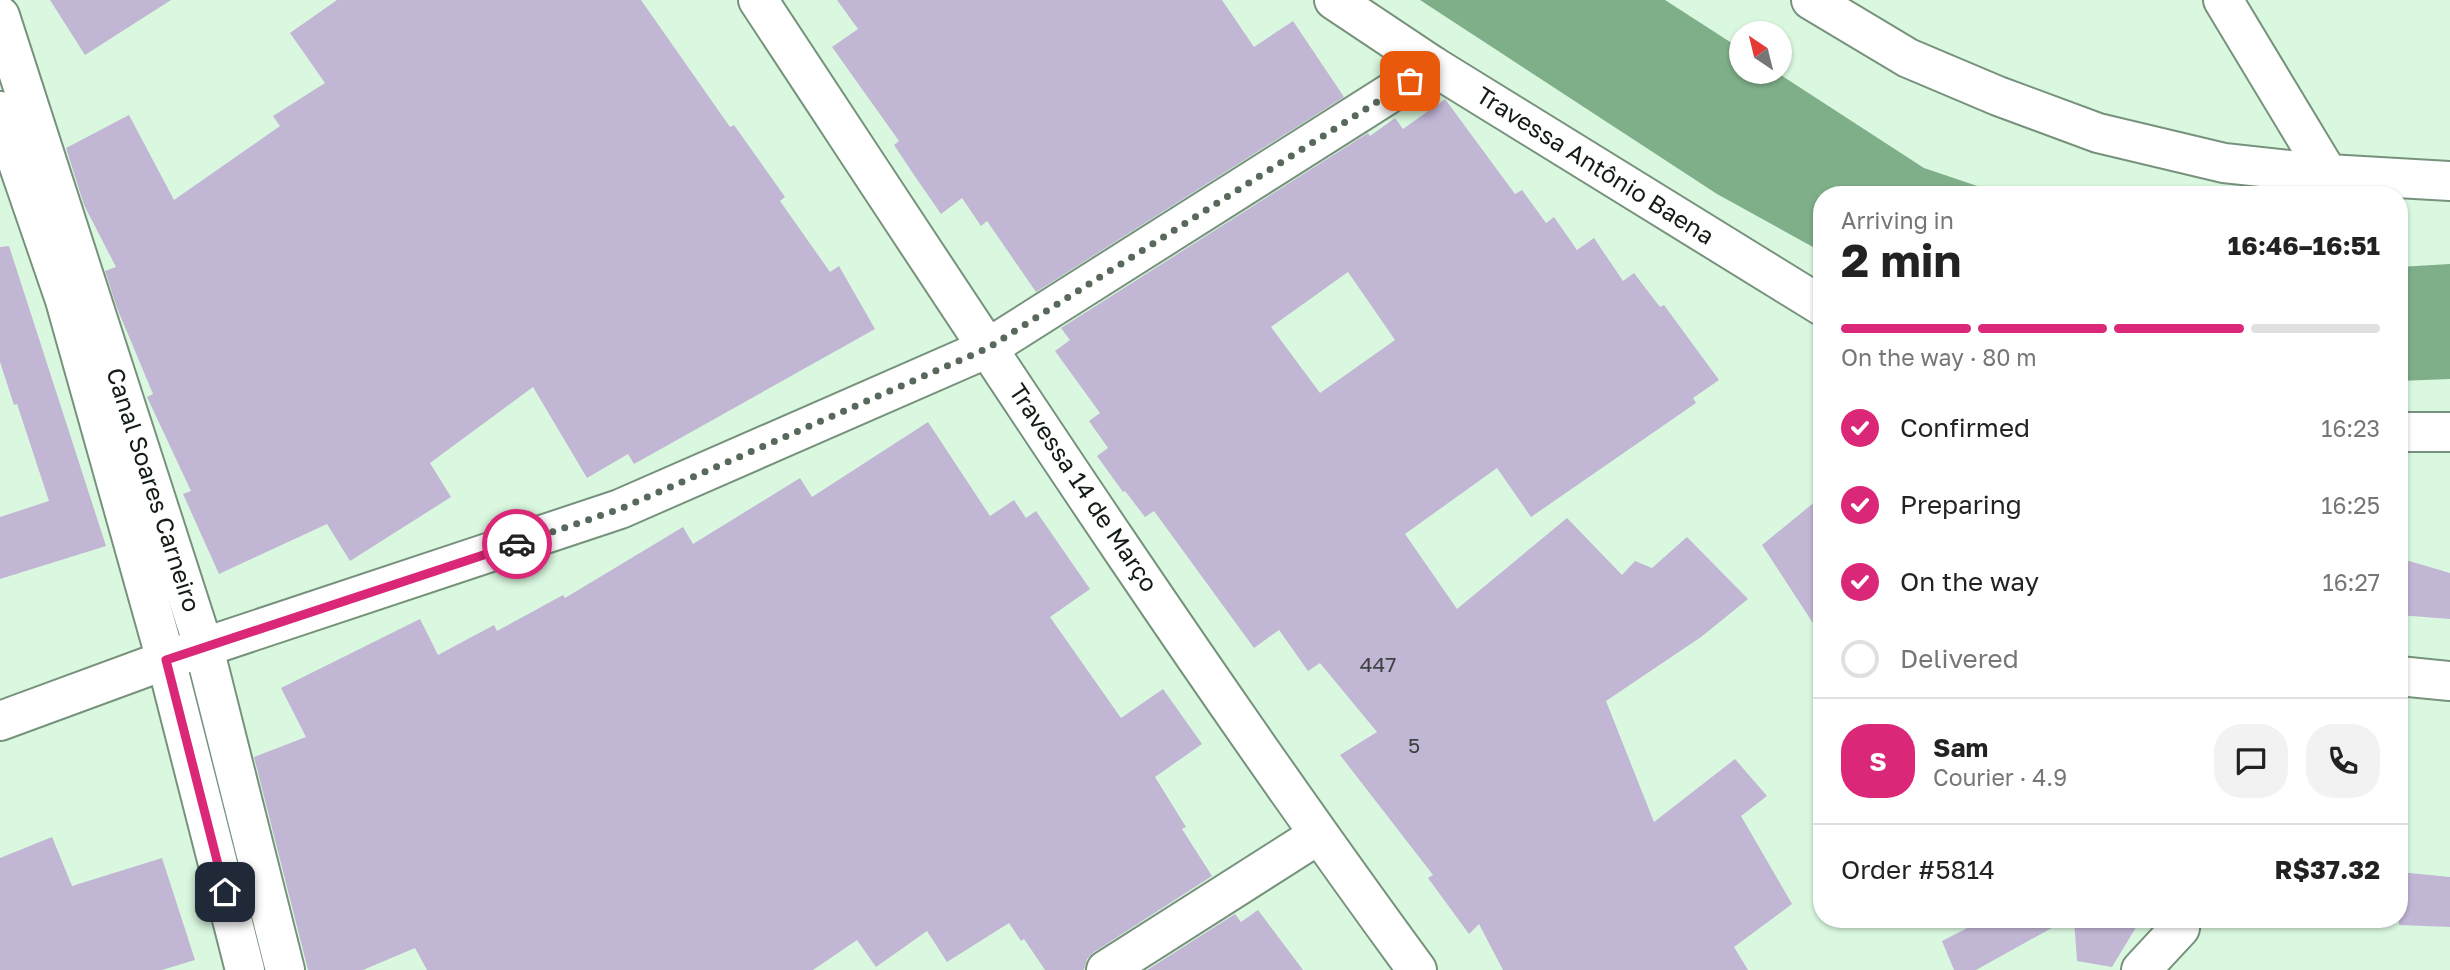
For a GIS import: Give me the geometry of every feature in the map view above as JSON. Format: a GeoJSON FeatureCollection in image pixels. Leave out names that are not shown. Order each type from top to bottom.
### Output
{"type":"FeatureCollection","features":[{"type":"Feature","properties":{"kind":"street","name":"Travessa 14 de Março"},"geometry":{"type":"LineString","coordinates":[[758,0],[988,348],[1318,835],[1417,970]]}},
{"type":"Feature","properties":{"kind":"street","name":"Travessa Antônio Baena"},"geometry":{"type":"LineString","coordinates":[[1334,0],[1433,66],[1813,300]]}},
{"type":"Feature","properties":{"kind":"street"},"geometry":{"type":"LineString","coordinates":[[1811,0],[1908,58],[1998,96],[2098,133],[2224,163],[2328,174],[2450,181]]}},
{"type":"Feature","properties":{"kind":"street"},"geometry":{"type":"LineString","coordinates":[[2223,0],[2328,174]]}},
{"type":"Feature","properties":{"kind":"street","name":"Canal Soares Carneiro"},"geometry":{"type":"LineString","coordinates":[[0,16],[204,648],[285,970]]}},
{"type":"Feature","properties":{"kind":"street"},"geometry":{"type":"LineString","coordinates":[[0,721],[166,660],[620,509],[988,348],[1433,66]]}},
{"type":"Feature","properties":{"kind":"street","name":"Canal Soares Carneiro"},"geometry":{"type":"LineString","coordinates":[[0,111],[65,300],[166,660],[245,970]]}},
{"type":"Feature","properties":{"kind":"street"},"geometry":{"type":"LineString","coordinates":[[2408,432],[2450,432]]}},
{"type":"Feature","properties":{"kind":"street"},"geometry":{"type":"LineString","coordinates":[[2408,677],[2450,681]]}},
{"type":"Feature","properties":{"kind":"street"},"geometry":{"type":"LineString","coordinates":[[1105,970],[1318,835]]}},
{"type":"Feature","properties":{"kind":"street"},"geometry":{"type":"LineString","coordinates":[[2141,970],[2180,928]]}},
{"type":"Feature","properties":{"kind":"shaded area"},"geometry":{"type":"Polygon","coordinates":[[[1420,0],[1665,0],[1729,41],[1729,84],[1792,82],[1924,168],[1977,186],[1813,186],[1813,247],[1717,194],[1420,0]]]}},
{"type":"Feature","properties":{"kind":"shaded area"},"geometry":{"type":"Polygon","coordinates":[[[2450,264],[2450,379],[2408,381],[2408,266],[2450,264]]]}},
{"type":"Feature","properties":{"kind":"building"},"geometry":{"type":"Polygon","coordinates":[[[50,0],[171,0],[85,55],[50,0]]]}},
{"type":"Feature","properties":{"kind":"building"},"geometry":{"type":"Polygon","coordinates":[[[337,0],[641,0],[730,127],[734,125],[785,197],[780,201],[830,272],[839,266],[875,329],[634,464],[628,454],[587,478],[533,387],[430,463],[451,497],[350,561],[327,524],[219,574],[183,494],[191,491],[147,397],[153,394],[117,308],[105,271],[116,267],[84,205],[66,148],[129,115],[174,200],[280,126],[273,116],[325,83],[290,33],[337,0]]]}},
{"type":"Feature","properties":{"kind":"building"},"geometry":{"type":"Polygon","coordinates":[[[837,0],[1222,0],[1254,47],[1293,21],[1344,97],[1036,292],[987,221],[981,226],[962,198],[941,214],[914,175],[894,145],[899,141],[832,47],[858,29],[837,0]]]}},
{"type":"Feature","properties":{"kind":"building"},"geometry":{"type":"Polygon","coordinates":[[[1445,99],[1515,194],[1522,190],[1546,223],[1554,217],[1577,250],[1594,238],[1623,281],[1634,273],[1660,307],[1664,305],[1719,380],[1693,398],[1696,403],[1531,517],[1497,468],[1405,534],[1457,609],[1567,518],[1622,575],[1635,561],[1652,568],[1687,537],[1748,599],[1701,637],[1606,701],[1654,822],[1735,759],[1767,796],[1741,816],[1792,904],[1734,947],[1748,970],[1503,970],[1479,924],[1469,934],[1428,878],[1433,875],[1340,755],[1377,732],[1320,663],[1308,671],[1279,630],[1254,648],[1154,511],[1145,517],[1097,456],[1108,448],[1089,421],[1100,413],[1055,351],[1070,340],[1061,328],[1368,133],[1370,136],[1395,118],[1403,129],[1445,99]],[[1348,272],[1271,327],[1320,393],[1395,340],[1348,272]]]}},
{"type":"Feature","properties":{"kind":"building"},"geometry":{"type":"Polygon","coordinates":[[[9,246],[106,546],[0,579],[0,517],[49,501],[0,362],[0,247],[9,246]]]}},
{"type":"Feature","properties":{"kind":"building"},"geometry":{"type":"Polygon","coordinates":[[[928,422],[990,516],[1014,500],[1026,518],[1036,511],[1090,589],[1050,617],[1121,718],[1163,689],[1202,744],[1155,777],[1186,827],[1182,829],[1212,876],[1094,952],[1087,959],[1084,970],[1045,970],[1024,939],[1021,941],[1009,923],[947,962],[927,931],[876,967],[857,940],[813,970],[427,970],[415,948],[363,970],[308,970],[254,757],[306,737],[281,688],[420,619],[438,655],[494,625],[497,631],[563,595],[565,598],[683,527],[693,544],[800,478],[812,497],[928,422]]]}},
{"type":"Feature","properties":{"kind":"building"},"geometry":{"type":"Polygon","coordinates":[[[1813,503],[1813,623],[1762,545],[1813,503]]]}},
{"type":"Feature","properties":{"kind":"building"},"geometry":{"type":"Polygon","coordinates":[[[2408,561],[2450,573],[2450,619],[2408,616],[2408,561]]]}},
{"type":"Feature","properties":{"kind":"building"},"geometry":{"type":"Polygon","coordinates":[[[52,837],[72,886],[162,858],[195,960],[162,970],[0,970],[0,858],[52,837]]]}},
{"type":"Feature","properties":{"kind":"building"},"geometry":{"type":"Polygon","coordinates":[[[2408,873],[2450,877],[2450,927],[2408,925],[2408,873]]]}},
{"type":"Feature","properties":{"kind":"building"},"geometry":{"type":"Polygon","coordinates":[[[1258,910],[1303,970],[1147,970],[1235,914],[1241,922],[1258,910]]]}},
{"type":"Feature","properties":{"kind":"building"},"geometry":{"type":"Polygon","coordinates":[[[1967,928],[2052,928],[1976,970],[1954,970],[1942,941],[1967,928]]]}},
{"type":"Feature","properties":{"kind":"building"},"geometry":{"type":"Polygon","coordinates":[[[2075,928],[2136,928],[2112,967],[2077,961],[2075,928]]]}},
{"type":"Feature","properties":{"kind":"way so far"},"geometry":{"type":"LineString","coordinates":[[517,544],[620,509],[988,348],[1410,81]]}},
{"type":"Feature","properties":{"kind":"route"},"geometry":{"type":"LineString","coordinates":[[225,892],[166,660],[517,544]]}}]}
